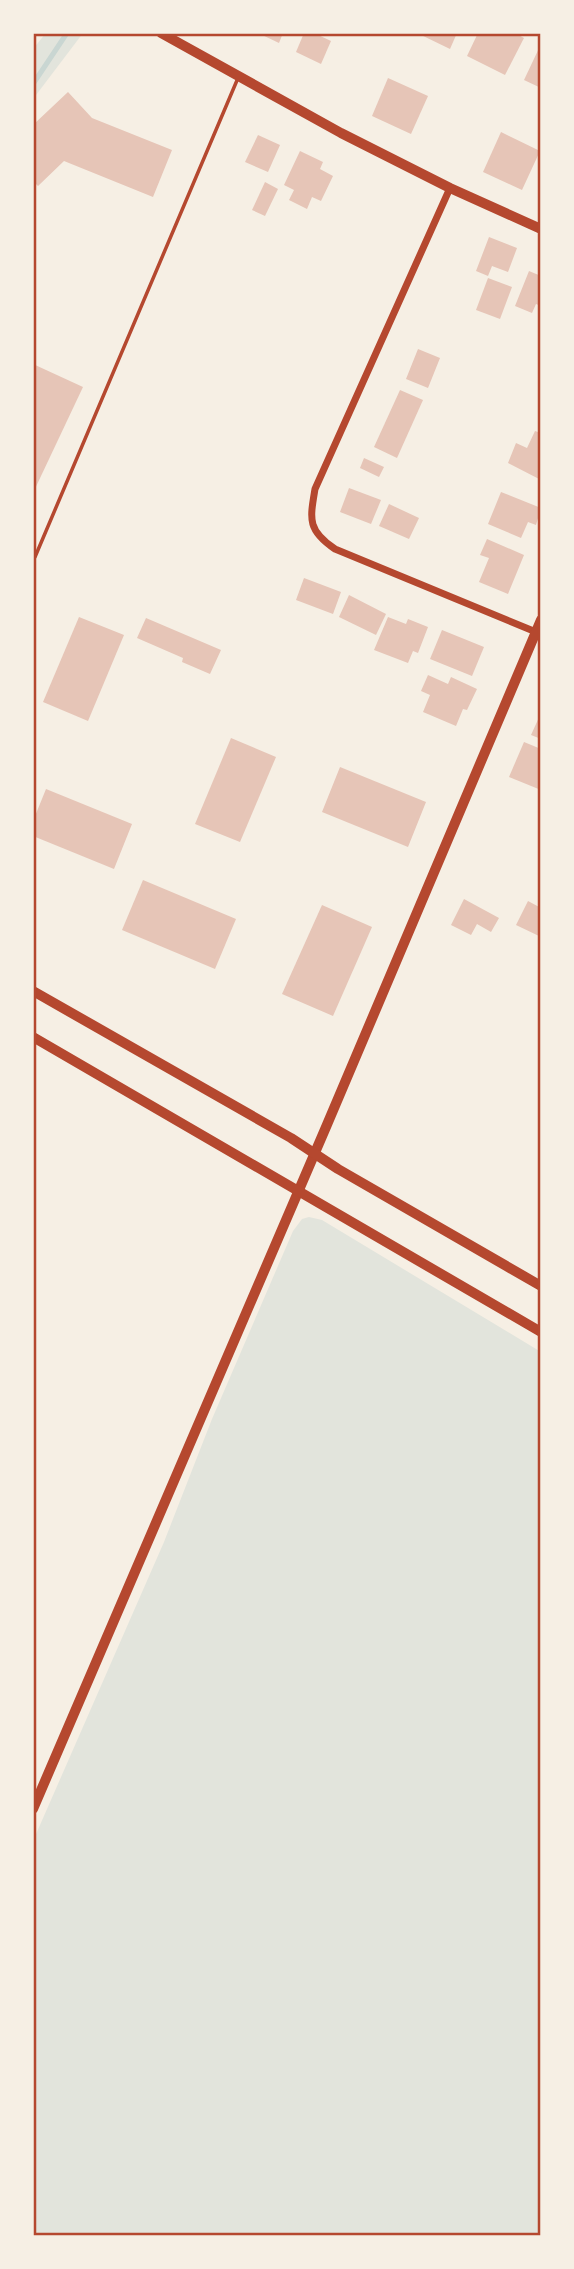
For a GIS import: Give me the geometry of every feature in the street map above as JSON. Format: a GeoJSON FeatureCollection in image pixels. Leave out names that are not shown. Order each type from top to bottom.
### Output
{"type":"FeatureCollection","features":[{"type":"Feature","properties":{"kind":"main road"},"geometry":{"type":"LineString","coordinates":[[33,991],[292,1138],[541,1286]]}},
{"type":"Feature","properties":{"kind":"main road"},"geometry":{"type":"LineString","coordinates":[[33,1037],[541,1332]]}},
{"type":"Feature","properties":{"kind":"street"},"geometry":{"type":"LineString","coordinates":[[161,33],[341,133],[450,188],[541,229]]}},
{"type":"Feature","properties":{"kind":"street"},"geometry":{"type":"LineString","coordinates":[[450,188],[314,489],[310,516],[319,538],[335,548],[536,632]]}},
{"type":"Feature","properties":{"kind":"street"},"geometry":{"type":"LineString","coordinates":[[33,1810],[541,620]]}},
{"type":"Feature","properties":{"kind":"lane"},"geometry":{"type":"LineString","coordinates":[[35,557],[239,76]]}},
{"type":"Feature","properties":{"kind":"shaded area"},"geometry":{"type":"Polygon","coordinates":[[[46,33],[83,33],[33,99],[33,49],[46,33]]]}},
{"type":"Feature","properties":{"kind":"shaded area"},"geometry":{"type":"Polygon","coordinates":[[[309,1217],[322,1220],[541,1352],[541,2236],[33,2236],[33,1841],[164,1542],[212,1419],[293,1231],[302,1219],[309,1217]]]}},
{"type":"Feature","properties":{"kind":"building"},"geometry":{"type":"Polygon","coordinates":[[[258,33],[283,33],[279,43],[258,33]]]}},
{"type":"Feature","properties":{"kind":"building"},"geometry":{"type":"Polygon","coordinates":[[[304,33],[314,33],[331,41],[321,64],[296,52],[304,33]]]}},
{"type":"Feature","properties":{"kind":"building"},"geometry":{"type":"Polygon","coordinates":[[[417,33],[457,33],[450,49],[417,33]]]}},
{"type":"Feature","properties":{"kind":"building"},"geometry":{"type":"Polygon","coordinates":[[[478,33],[515,33],[524,38],[505,75],[467,56],[478,33]]]}},
{"type":"Feature","properties":{"kind":"building"},"geometry":{"type":"Polygon","coordinates":[[[541,44],[541,88],[524,80],[541,44]]]}},
{"type":"Feature","properties":{"kind":"building"},"geometry":{"type":"Polygon","coordinates":[[[388,78],[428,96],[411,134],[372,116],[388,78]]]}},
{"type":"Feature","properties":{"kind":"building"},"geometry":{"type":"Polygon","coordinates":[[[68,92],[92,118],[172,150],[153,197],[64,161],[38,186],[33,181],[33,125],[68,92]]]}},
{"type":"Feature","properties":{"kind":"building"},"geometry":{"type":"Polygon","coordinates":[[[501,132],[540,151],[522,190],[483,172],[501,132]]]}},
{"type":"Feature","properties":{"kind":"building"},"geometry":{"type":"Polygon","coordinates":[[[258,135],[280,145],[268,172],[245,162],[258,135]]]}},
{"type":"Feature","properties":{"kind":"building"},"geometry":{"type":"Polygon","coordinates":[[[300,151],[323,162],[320,169],[333,176],[321,201],[312,197],[307,209],[289,200],[294,190],[284,185],[300,151]]]}},
{"type":"Feature","properties":{"kind":"building"},"geometry":{"type":"Polygon","coordinates":[[[265,182],[278,189],[265,216],[252,210],[265,182]]]}},
{"type":"Feature","properties":{"kind":"building"},"geometry":{"type":"Polygon","coordinates":[[[489,237],[517,248],[508,272],[492,266],[488,276],[476,271],[489,237]]]}},
{"type":"Feature","properties":{"kind":"building"},"geometry":{"type":"Polygon","coordinates":[[[529,271],[541,276],[541,306],[536,304],[532,313],[515,306],[529,271]]]}},
{"type":"Feature","properties":{"kind":"building"},"geometry":{"type":"Polygon","coordinates":[[[488,278],[512,287],[500,319],[476,310],[488,278]]]}},
{"type":"Feature","properties":{"kind":"building"},"geometry":{"type":"Polygon","coordinates":[[[418,349],[440,358],[428,388],[406,379],[418,349]]]}},
{"type":"Feature","properties":{"kind":"building"},"geometry":{"type":"Polygon","coordinates":[[[33,364],[83,387],[33,493],[33,364]]]}},
{"type":"Feature","properties":{"kind":"building"},"geometry":{"type":"Polygon","coordinates":[[[400,390],[423,400],[397,458],[374,447],[400,390]]]}},
{"type":"Feature","properties":{"kind":"building"},"geometry":{"type":"Polygon","coordinates":[[[535,431],[541,433],[541,480],[508,463],[516,443],[527,448],[535,431]]]}},
{"type":"Feature","properties":{"kind":"building"},"geometry":{"type":"Polygon","coordinates":[[[364,458],[384,467],[379,477],[360,468],[364,458]]]}},
{"type":"Feature","properties":{"kind":"building"},"geometry":{"type":"Polygon","coordinates":[[[349,488],[381,500],[371,524],[340,512],[349,488]]]}},
{"type":"Feature","properties":{"kind":"building"},"geometry":{"type":"Polygon","coordinates":[[[501,492],[541,508],[536,525],[528,522],[521,538],[488,524],[501,492]]]}},
{"type":"Feature","properties":{"kind":"building"},"geometry":{"type":"Polygon","coordinates":[[[389,504],[419,518],[409,539],[379,526],[389,504]]]}},
{"type":"Feature","properties":{"kind":"building"},"geometry":{"type":"Polygon","coordinates":[[[487,539],[524,555],[508,594],[479,582],[489,558],[480,555],[487,539]]]}},
{"type":"Feature","properties":{"kind":"building"},"geometry":{"type":"Polygon","coordinates":[[[304,578],[341,592],[333,614],[296,600],[304,578]]]}},
{"type":"Feature","properties":{"kind":"building"},"geometry":{"type":"Polygon","coordinates":[[[349,595],[386,614],[376,635],[339,617],[349,595]]]}},
{"type":"Feature","properties":{"kind":"building"},"geometry":{"type":"Polygon","coordinates":[[[79,617],[124,635],[88,721],[43,702],[79,617]]]}},
{"type":"Feature","properties":{"kind":"building"},"geometry":{"type":"Polygon","coordinates":[[[388,617],[406,624],[408,619],[428,627],[418,653],[413,651],[408,663],[374,650],[388,617]]]}},
{"type":"Feature","properties":{"kind":"building"},"geometry":{"type":"Polygon","coordinates":[[[146,618],[221,650],[210,674],[182,662],[183,658],[137,638],[146,618]]]}},
{"type":"Feature","properties":{"kind":"building"},"geometry":{"type":"Polygon","coordinates":[[[442,630],[484,647],[472,676],[430,659],[442,630]]]}},
{"type":"Feature","properties":{"kind":"building"},"geometry":{"type":"Polygon","coordinates":[[[428,675],[448,684],[451,677],[477,689],[467,710],[463,709],[456,726],[423,712],[430,695],[421,691],[428,675]]]}},
{"type":"Feature","properties":{"kind":"building"},"geometry":{"type":"Polygon","coordinates":[[[541,713],[541,739],[531,735],[541,713]]]}},
{"type":"Feature","properties":{"kind":"building"},"geometry":{"type":"Polygon","coordinates":[[[231,738],[276,757],[240,842],[195,824],[231,738]]]}},
{"type":"Feature","properties":{"kind":"building"},"geometry":{"type":"Polygon","coordinates":[[[524,742],[541,749],[541,790],[509,777],[524,742]]]}},
{"type":"Feature","properties":{"kind":"building"},"geometry":{"type":"Polygon","coordinates":[[[340,767],[426,802],[408,847],[322,812],[340,767]]]}},
{"type":"Feature","properties":{"kind":"building"},"geometry":{"type":"Polygon","coordinates":[[[46,789],[132,824],[114,869],[33,836],[33,821],[46,789]]]}},
{"type":"Feature","properties":{"kind":"building"},"geometry":{"type":"Polygon","coordinates":[[[143,880],[236,919],[215,969],[122,930],[143,880]]]}},
{"type":"Feature","properties":{"kind":"building"},"geometry":{"type":"Polygon","coordinates":[[[464,899],[499,918],[491,932],[477,924],[471,935],[451,925],[464,899]]]}},
{"type":"Feature","properties":{"kind":"building"},"geometry":{"type":"Polygon","coordinates":[[[528,901],[541,908],[539,936],[516,925],[528,901]]]}},
{"type":"Feature","properties":{"kind":"building"},"geometry":{"type":"Polygon","coordinates":[[[322,905],[372,927],[333,1016],[282,994],[322,905]]]}},
{"type":"Feature","properties":{"kind":"waterway"},"geometry":{"type":"LineString","coordinates":[[33,84],[67,33]]}}]}
